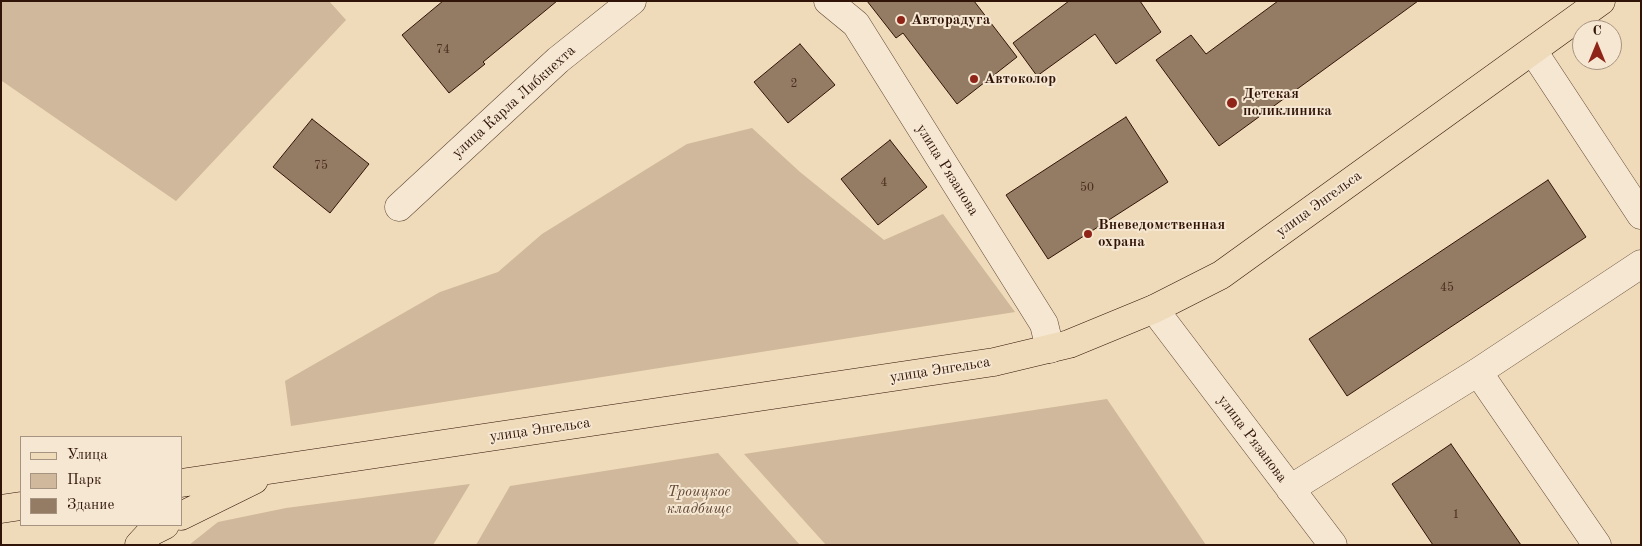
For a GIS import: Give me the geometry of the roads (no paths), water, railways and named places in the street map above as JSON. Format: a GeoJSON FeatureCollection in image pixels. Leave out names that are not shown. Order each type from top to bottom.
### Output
{"type":"FeatureCollection","features":[{"type":"Feature","properties":{"kind":"main road","name":"улица Энгельса"},"geometry":{"type":"LineString","coordinates":[[182,483],[994,362],[1070,344],[1154,309],[1221,275],[1601,1]]}},
{"type":"Feature","properties":{"kind":"main road"},"geometry":{"type":"LineString","coordinates":[[182,516],[275,469]]}},
{"type":"Feature","properties":{"kind":"main road"},"geometry":{"type":"LineString","coordinates":[[1,509],[20,506]]}},
{"type":"Feature","properties":{"kind":"main road"},"geometry":{"type":"LineString","coordinates":[[139,545],[151,532],[163,526]]}},
{"type":"Feature","properties":{"kind":"street","name":"улица Карла Либкнехта"},"geometry":{"type":"LineString","coordinates":[[399,207],[558,60],[632,1]]}},
{"type":"Feature","properties":{"kind":"street","name":"улица Рязанова"},"geometry":{"type":"LineString","coordinates":[[828,1],[856,24],[1044,324],[1050,349]]}},
{"type":"Feature","properties":{"kind":"street"},"geometry":{"type":"LineString","coordinates":[[1533,50],[1641,215]]}},
{"type":"Feature","properties":{"kind":"street"},"geometry":{"type":"LineString","coordinates":[[1290,489],[1478,372],[1641,264]]}},
{"type":"Feature","properties":{"kind":"street","name":"улица Рязанова"},"geometry":{"type":"LineString","coordinates":[[1154,309],[1333,545]]}},
{"type":"Feature","properties":{"kind":"street"},"geometry":{"type":"LineString","coordinates":[[1478,372],[1597,545]]}},
{"type":"Feature","properties":{"kind":"place","name":"Авторадуга"},"geometry":{"type":"Point","coordinates":[901,20]}},
{"type":"Feature","properties":{"kind":"place","name":"Автоколор"},"geometry":{"type":"Point","coordinates":[974,79]}},
{"type":"Feature","properties":{"kind":"place","name":"Детская поликлиника"},"geometry":{"type":"Point","coordinates":[1232,103]}},
{"type":"Feature","properties":{"kind":"place","name":"Вневедомственная охрана"},"geometry":{"type":"Point","coordinates":[1088,234]}},
{"type":"Feature","properties":{"kind":"park label","name":"Троицкое кладбище"},"geometry":{"type":"Point","coordinates":[699,500]}}]}
